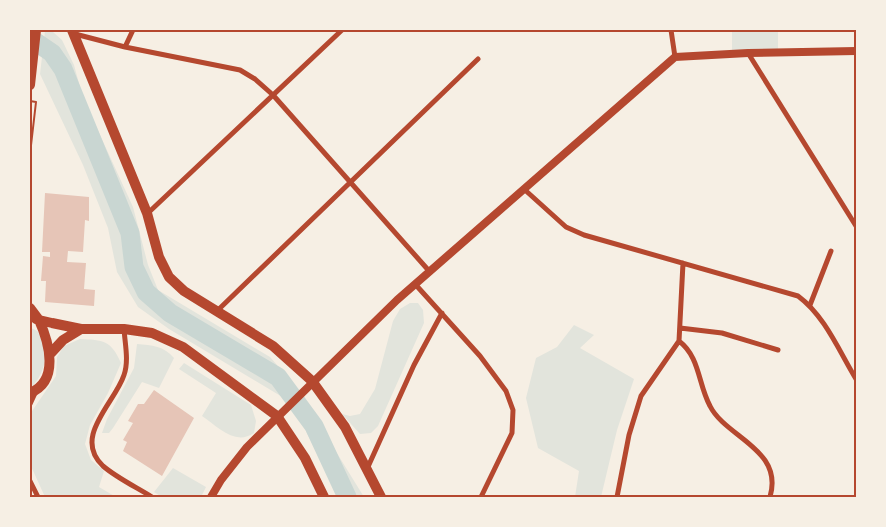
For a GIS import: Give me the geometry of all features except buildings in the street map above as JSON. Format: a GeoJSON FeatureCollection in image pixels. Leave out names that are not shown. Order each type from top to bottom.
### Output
{"type":"FeatureCollection","features":[{"type":"Feature","properties":{"kind":"main road"},"geometry":{"type":"LineString","coordinates":[[30,85],[36,30]]}},
{"type":"Feature","properties":{"kind":"main road"},"geometry":{"type":"LineString","coordinates":[[74,32],[147,214],[159,257],[169,277],[184,292],[273,346],[345,427],[381,497]]}},
{"type":"Feature","properties":{"kind":"main road"},"geometry":{"type":"LineString","coordinates":[[30,308],[51,353]]}},
{"type":"Feature","properties":{"kind":"main road"},"geometry":{"type":"LineString","coordinates":[[34,319],[81,330],[124,329],[152,333],[183,347],[277,416],[305,458],[324,497]]}},
{"type":"Feature","properties":{"kind":"main road"},"geometry":{"type":"LineString","coordinates":[[33,392],[44,381],[51,353],[64,340],[81,330]]}},
{"type":"Feature","properties":{"kind":"street"},"geometry":{"type":"LineString","coordinates":[[125,47],[133,30]]}},
{"type":"Feature","properties":{"kind":"street"},"geometry":{"type":"LineString","coordinates":[[147,214],[342,30]]}},
{"type":"Feature","properties":{"kind":"street"},"geometry":{"type":"LineString","coordinates":[[671,30],[675,58]]}},
{"type":"Feature","properties":{"kind":"street"},"geometry":{"type":"LineString","coordinates":[[74,32],[125,47],[240,70],[255,79],[273,95],[349,183],[430,272]]}},
{"type":"Feature","properties":{"kind":"street"},"geometry":{"type":"LineString","coordinates":[[211,497],[221,480],[247,447],[290,403],[415,284],[675,58],[748,52],[856,51]]}},
{"type":"Feature","properties":{"kind":"street"},"geometry":{"type":"LineString","coordinates":[[748,52],[856,226]]}},
{"type":"Feature","properties":{"kind":"street"},"geometry":{"type":"LineString","coordinates":[[217,311],[478,59]]}},
{"type":"Feature","properties":{"kind":"street"},"geometry":{"type":"LineString","coordinates":[[525,190],[548,213],[575,231],[798,296],[810,305],[856,379]]}},
{"type":"Feature","properties":{"kind":"street"},"geometry":{"type":"LineString","coordinates":[[810,305],[831,251]]}},
{"type":"Feature","properties":{"kind":"street"},"geometry":{"type":"LineString","coordinates":[[617,497],[628,436],[641,396],[679,341],[683,262]]}},
{"type":"Feature","properties":{"kind":"street"},"geometry":{"type":"LineString","coordinates":[[415,284],[480,356],[506,391],[513,410],[512,433],[481,497]]}},
{"type":"Feature","properties":{"kind":"street"},"geometry":{"type":"LineString","coordinates":[[366,469],[414,365],[442,313]]}},
{"type":"Feature","properties":{"kind":"street"},"geometry":{"type":"LineString","coordinates":[[680,328],[722,333],[778,350]]}},
{"type":"Feature","properties":{"kind":"street"},"geometry":{"type":"LineString","coordinates":[[124,329],[126,365],[124,376],[95,426],[90,441],[95,454],[103,466],[152,497]]}},
{"type":"Feature","properties":{"kind":"street"},"geometry":{"type":"LineString","coordinates":[[679,341],[691,354],[711,408],[719,419],[757,449],[766,460],[770,472],[770,497]]}},
{"type":"Feature","properties":{"kind":"street"},"geometry":{"type":"LineString","coordinates":[[30,404],[33,392]]}},
{"type":"Feature","properties":{"kind":"street"},"geometry":{"type":"LineString","coordinates":[[30,481],[38,497]]}},
{"type":"Feature","properties":{"kind":"path"},"geometry":{"type":"LineString","coordinates":[[30,101],[36,102],[30,154]]}},
{"type":"Feature","properties":{"kind":"shaded area"},"geometry":{"type":"Polygon","coordinates":[[[732,30],[778,30],[778,49],[732,52],[732,30]]]}},
{"type":"Feature","properties":{"kind":"shaded area"},"geometry":{"type":"Polygon","coordinates":[[[45,31],[53,32],[62,40],[74,65],[83,98],[133,207],[148,265],[158,290],[270,357],[277,365],[284,398],[169,329],[138,307],[117,272],[108,228],[83,165],[40,74],[45,31]]]}},
{"type":"Feature","properties":{"kind":"shaded area"},"geometry":{"type":"Polygon","coordinates":[[[410,303],[418,303],[423,310],[424,323],[378,426],[371,433],[360,434],[342,414],[350,416],[360,414],[375,389],[393,321],[400,309],[410,303]]]}},
{"type":"Feature","properties":{"kind":"shaded area"},"geometry":{"type":"Polygon","coordinates":[[[574,325],[594,335],[580,348],[634,379],[617,430],[601,497],[575,497],[579,471],[538,448],[526,398],[536,358],[557,347],[574,325]]]}},
{"type":"Feature","properties":{"kind":"shaded area"},"geometry":{"type":"Polygon","coordinates":[[[30,328],[38,332],[43,338],[46,346],[46,356],[36,382],[30,388],[30,328]]]}},
{"type":"Feature","properties":{"kind":"shaded area"},"geometry":{"type":"Polygon","coordinates":[[[80,339],[105,343],[114,350],[121,363],[108,393],[90,425],[85,444],[91,460],[104,471],[99,487],[116,497],[45,497],[30,464],[30,414],[56,376],[57,357],[64,346],[80,339]]]}},
{"type":"Feature","properties":{"kind":"shaded area"},"geometry":{"type":"Polygon","coordinates":[[[137,344],[162,349],[174,358],[159,388],[142,382],[113,428],[109,433],[102,433],[107,419],[134,368],[137,344]]]}},
{"type":"Feature","properties":{"kind":"shaded area"},"geometry":{"type":"Polygon","coordinates":[[[184,363],[251,405],[256,421],[254,433],[240,437],[233,436],[220,430],[202,416],[216,393],[179,369],[184,363]]]}},
{"type":"Feature","properties":{"kind":"shaded area"},"geometry":{"type":"Polygon","coordinates":[[[309,408],[364,497],[339,497],[300,419],[309,408]]]}},
{"type":"Feature","properties":{"kind":"shaded area"},"geometry":{"type":"Polygon","coordinates":[[[173,468],[206,487],[201,497],[162,497],[154,492],[173,468]]]}},
{"type":"Feature","properties":{"kind":"waterway"},"geometry":{"type":"LineString","coordinates":[[30,38],[52,53],[63,69],[130,233],[134,267],[146,292],[170,313],[278,377],[314,426],[347,497]]}}]}
